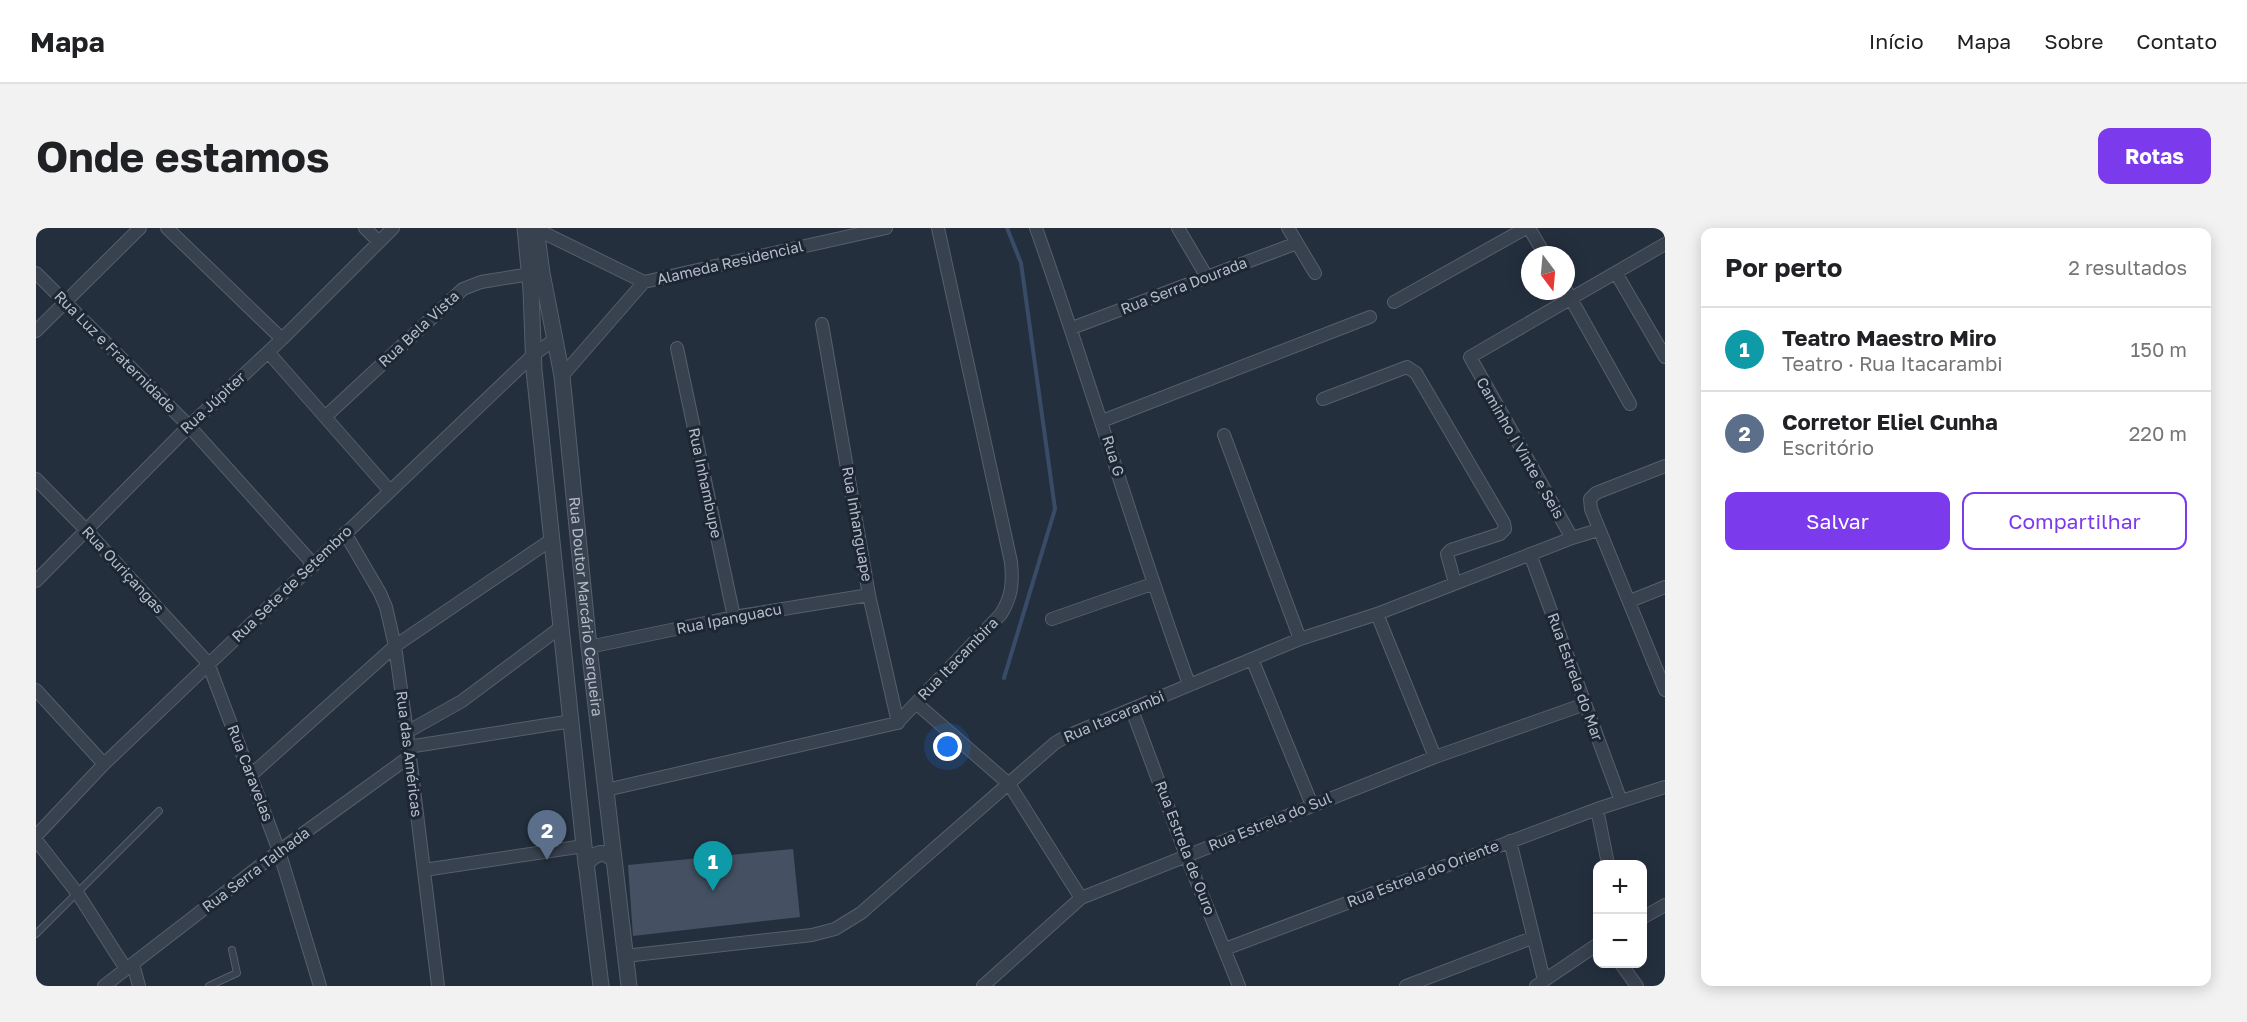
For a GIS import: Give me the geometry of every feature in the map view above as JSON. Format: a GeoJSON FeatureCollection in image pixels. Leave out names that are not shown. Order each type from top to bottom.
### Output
{"type":"FeatureCollection","features":[{"type":"Feature","properties":{"kind":"street"},"geometry":{"type":"LineString","coordinates":[[36,331],[140,228]]}},
{"type":"Feature","properties":{"kind":"street"},"geometry":{"type":"LineString","coordinates":[[167,228],[282,339]]}},
{"type":"Feature","properties":{"kind":"street"},"geometry":{"type":"LineString","coordinates":[[365,228],[379,242]]}},
{"type":"Feature","properties":{"kind":"street","name":"Rua Júpiter"},"geometry":{"type":"LineString","coordinates":[[36,581],[189,426],[282,339],[393,228]]}},
{"type":"Feature","properties":{"kind":"street","name":"Rua Doutor Marcário Cerqueira"},"geometry":{"type":"LineString","coordinates":[[525,228],[530,274],[533,355],[551,540],[601,986]]}},
{"type":"Feature","properties":{"kind":"street","name":"Rua Doutor Marcário Cerqueira"},"geometry":{"type":"LineString","coordinates":[[536,228],[562,376],[589,647],[629,986]]}},
{"type":"Feature","properties":{"kind":"street","name":"Alameda Residencial"},"geometry":{"type":"LineString","coordinates":[[536,228],[644,282]]}},
{"type":"Feature","properties":{"kind":"street","name":"Alameda Residencial"},"geometry":{"type":"LineString","coordinates":[[562,376],[644,282],[886,228]]}},
{"type":"Feature","properties":{"kind":"street","name":"Rua Itacambira"},"geometry":{"type":"LineString","coordinates":[[898,723],[1001,614],[1009,601],[1013,585],[1011,562],[938,228]]}},
{"type":"Feature","properties":{"kind":"street","name":"Rua G"},"geometry":{"type":"LineString","coordinates":[[1036,228],[1072,328],[1152,584],[1189,684]]}},
{"type":"Feature","properties":{"kind":"street"},"geometry":{"type":"LineString","coordinates":[[1178,228],[1207,277]]}},
{"type":"Feature","properties":{"kind":"street"},"geometry":{"type":"LineString","coordinates":[[1288,228],[1316,273]]}},
{"type":"Feature","properties":{"kind":"street"},"geometry":{"type":"LineString","coordinates":[[1394,302],[1527,228],[1539,246]]}},
{"type":"Feature","properties":{"kind":"street","name":"Rua Serra Dourada"},"geometry":{"type":"LineString","coordinates":[[1072,328],[1297,243]]}},
{"type":"Feature","properties":{"kind":"street"},"geometry":{"type":"LineString","coordinates":[[1575,291],[1616,273],[1665,244]]}},
{"type":"Feature","properties":{"kind":"street","name":"Rua Luz e Fraternidade"},"geometry":{"type":"LineString","coordinates":[[36,273],[189,426],[314,565]]}},
{"type":"Feature","properties":{"kind":"street"},"geometry":{"type":"LineString","coordinates":[[1616,273],[1665,357]]}},
{"type":"Feature","properties":{"kind":"street","name":"Rua Bela Vista"},"geometry":{"type":"LineString","coordinates":[[325,417],[463,288],[481,282],[530,274]]}},
{"type":"Feature","properties":{"kind":"street","name":"Caminho I Vinte e Seis"},"geometry":{"type":"LineString","coordinates":[[1559,300],[1470,357],[1572,538]]}},
{"type":"Feature","properties":{"kind":"street"},"geometry":{"type":"LineString","coordinates":[[1571,300],[1630,404]]}},
{"type":"Feature","properties":{"kind":"street"},"geometry":{"type":"LineString","coordinates":[[1102,421],[1370,317]]}},
{"type":"Feature","properties":{"kind":"street","name":"Rua Inhanguape"},"geometry":{"type":"LineString","coordinates":[[822,324],[869,595],[898,723]]}},
{"type":"Feature","properties":{"kind":"street","name":"Rua Sete de Setembro"},"geometry":{"type":"LineString","coordinates":[[36,838],[104,764],[208,663],[533,355],[554,340]]}},
{"type":"Feature","properties":{"kind":"street","name":"Rua Inhambupe"},"geometry":{"type":"LineString","coordinates":[[677,348],[734,617]]}},
{"type":"Feature","properties":{"kind":"street"},"geometry":{"type":"LineString","coordinates":[[268,352],[390,491]]}},
{"type":"Feature","properties":{"kind":"street"},"geometry":{"type":"LineString","coordinates":[[1323,399],[1407,367],[1416,373],[1504,523],[1505,530],[1500,534],[1451,550],[1447,554],[1455,583]]}},
{"type":"Feature","properties":{"kind":"street"},"geometry":{"type":"LineString","coordinates":[[1224,435],[1300,639]]}},
{"type":"Feature","properties":{"kind":"street"},"geometry":{"type":"LineString","coordinates":[[1665,466],[1591,496],[1589,502],[1598,530],[1630,601],[1665,690]]}},
{"type":"Feature","properties":{"kind":"street","name":"Rua Ouriçangas"},"geometry":{"type":"LineString","coordinates":[[36,479],[208,663]]}},
{"type":"Feature","properties":{"kind":"street","name":"Rua Itacarambi"},"geometry":{"type":"LineString","coordinates":[[625,956],[812,935],[835,928],[861,913],[1055,743],[1084,728],[1300,639],[1377,614],[1598,530]]}},
{"type":"Feature","properties":{"kind":"street","name":"Rua das Américas"},"geometry":{"type":"LineString","coordinates":[[345,533],[380,593],[386,607],[395,646],[438,986]]}},
{"type":"Feature","properties":{"kind":"street"},"geometry":{"type":"LineString","coordinates":[[251,776],[395,646],[551,540]]}},
{"type":"Feature","properties":{"kind":"street","name":"Rua Estrela do Mar"},"geometry":{"type":"LineString","coordinates":[[1530,554],[1621,801]]}},
{"type":"Feature","properties":{"kind":"street"},"geometry":{"type":"LineString","coordinates":[[1053,620],[1152,584]]}},
{"type":"Feature","properties":{"kind":"street"},"geometry":{"type":"LineString","coordinates":[[1630,601],[1665,586]]}},
{"type":"Feature","properties":{"kind":"street","name":"Rua Ipanguacu"},"geometry":{"type":"LineString","coordinates":[[589,647],[734,617],[869,595]]}},
{"type":"Feature","properties":{"kind":"street"},"geometry":{"type":"LineString","coordinates":[[1377,614],[1435,757]]}},
{"type":"Feature","properties":{"kind":"street"},"geometry":{"type":"LineString","coordinates":[[407,732],[462,701],[561,627]]}},
{"type":"Feature","properties":{"kind":"street"},"geometry":{"type":"LineString","coordinates":[[1252,659],[1312,805]]}},
{"type":"Feature","properties":{"kind":"street","name":"Rua Caravelas"},"geometry":{"type":"LineString","coordinates":[[208,663],[279,850],[320,986]]}},
{"type":"Feature","properties":{"kind":"street"},"geometry":{"type":"LineString","coordinates":[[36,690],[104,764]]}},
{"type":"Feature","properties":{"kind":"street"},"geometry":{"type":"LineString","coordinates":[[916,703],[1009,784],[1081,898]]}},
{"type":"Feature","properties":{"kind":"street","name":"Rua Estrela do Sul"},"geometry":{"type":"LineString","coordinates":[[983,986],[1081,898],[1435,757],[1585,704]]}},
{"type":"Feature","properties":{"kind":"street","name":"Rua Estrela de Ouro"},"geometry":{"type":"LineString","coordinates":[[1132,710],[1186,855],[1239,986]]}},
{"type":"Feature","properties":{"kind":"street"},"geometry":{"type":"LineString","coordinates":[[409,752],[572,721]]}},
{"type":"Feature","properties":{"kind":"street"},"geometry":{"type":"LineString","coordinates":[[606,790],[898,723]]}},
{"type":"Feature","properties":{"kind":"street","name":"Rua Serra Talhada"},"geometry":{"type":"LineString","coordinates":[[104,986],[409,752]]}},
{"type":"Feature","properties":{"kind":"street","name":"Rua Estrela do Oriente"},"geometry":{"type":"LineString","coordinates":[[1225,950],[1510,841],[1665,787]]}},
{"type":"Feature","properties":{"kind":"street"},"geometry":{"type":"LineString","coordinates":[[1597,809],[1607,860]]}},
{"type":"Feature","properties":{"kind":"street"},"geometry":{"type":"LineString","coordinates":[[583,823],[596,826],[610,823]]}},
{"type":"Feature","properties":{"kind":"street"},"geometry":{"type":"LineString","coordinates":[[36,838],[130,966],[140,986]]}},
{"type":"Feature","properties":{"kind":"street"},"geometry":{"type":"LineString","coordinates":[[1510,841],[1540,983],[1593,947]]}},
{"type":"Feature","properties":{"kind":"street"},"geometry":{"type":"LineString","coordinates":[[424,870],[584,846]]}},
{"type":"Feature","properties":{"kind":"street"},"geometry":{"type":"LineString","coordinates":[[586,864],[593,855],[600,853],[607,853],[614,860]]}},
{"type":"Feature","properties":{"kind":"street"},"geometry":{"type":"LineString","coordinates":[[1647,915],[1665,905]]}},
{"type":"Feature","properties":{"kind":"street"},"geometry":{"type":"LineString","coordinates":[[1407,986],[1532,938]]}},
{"type":"Feature","properties":{"kind":"street"},"geometry":{"type":"LineString","coordinates":[[1624,968],[1637,986]]}},
{"type":"Feature","properties":{"kind":"lane"},"geometry":{"type":"LineString","coordinates":[[36,934],[159,811]]}},
{"type":"Feature","properties":{"kind":"lane"},"geometry":{"type":"LineString","coordinates":[[209,986],[237,973],[232,950]]}},
{"type":"Feature","properties":{"kind":"building"},"geometry":{"type":"Polygon","coordinates":[[[793,849],[800,917],[633,936],[628,865],[793,849]]]}},
{"type":"Feature","properties":{"kind":"waterway"},"geometry":{"type":"LineString","coordinates":[[1004,678],[1055,509],[1021,263],[1007,228]]}},
{"type":"Feature","properties":{"kind":"place","name":"Corretor Eliel Cunha"},"geometry":{"type":"Point","coordinates":[547,860]}},
{"type":"Feature","properties":{"kind":"place","name":"Teatro Maestro Miro"},"geometry":{"type":"Point","coordinates":[713,891]}}]}
